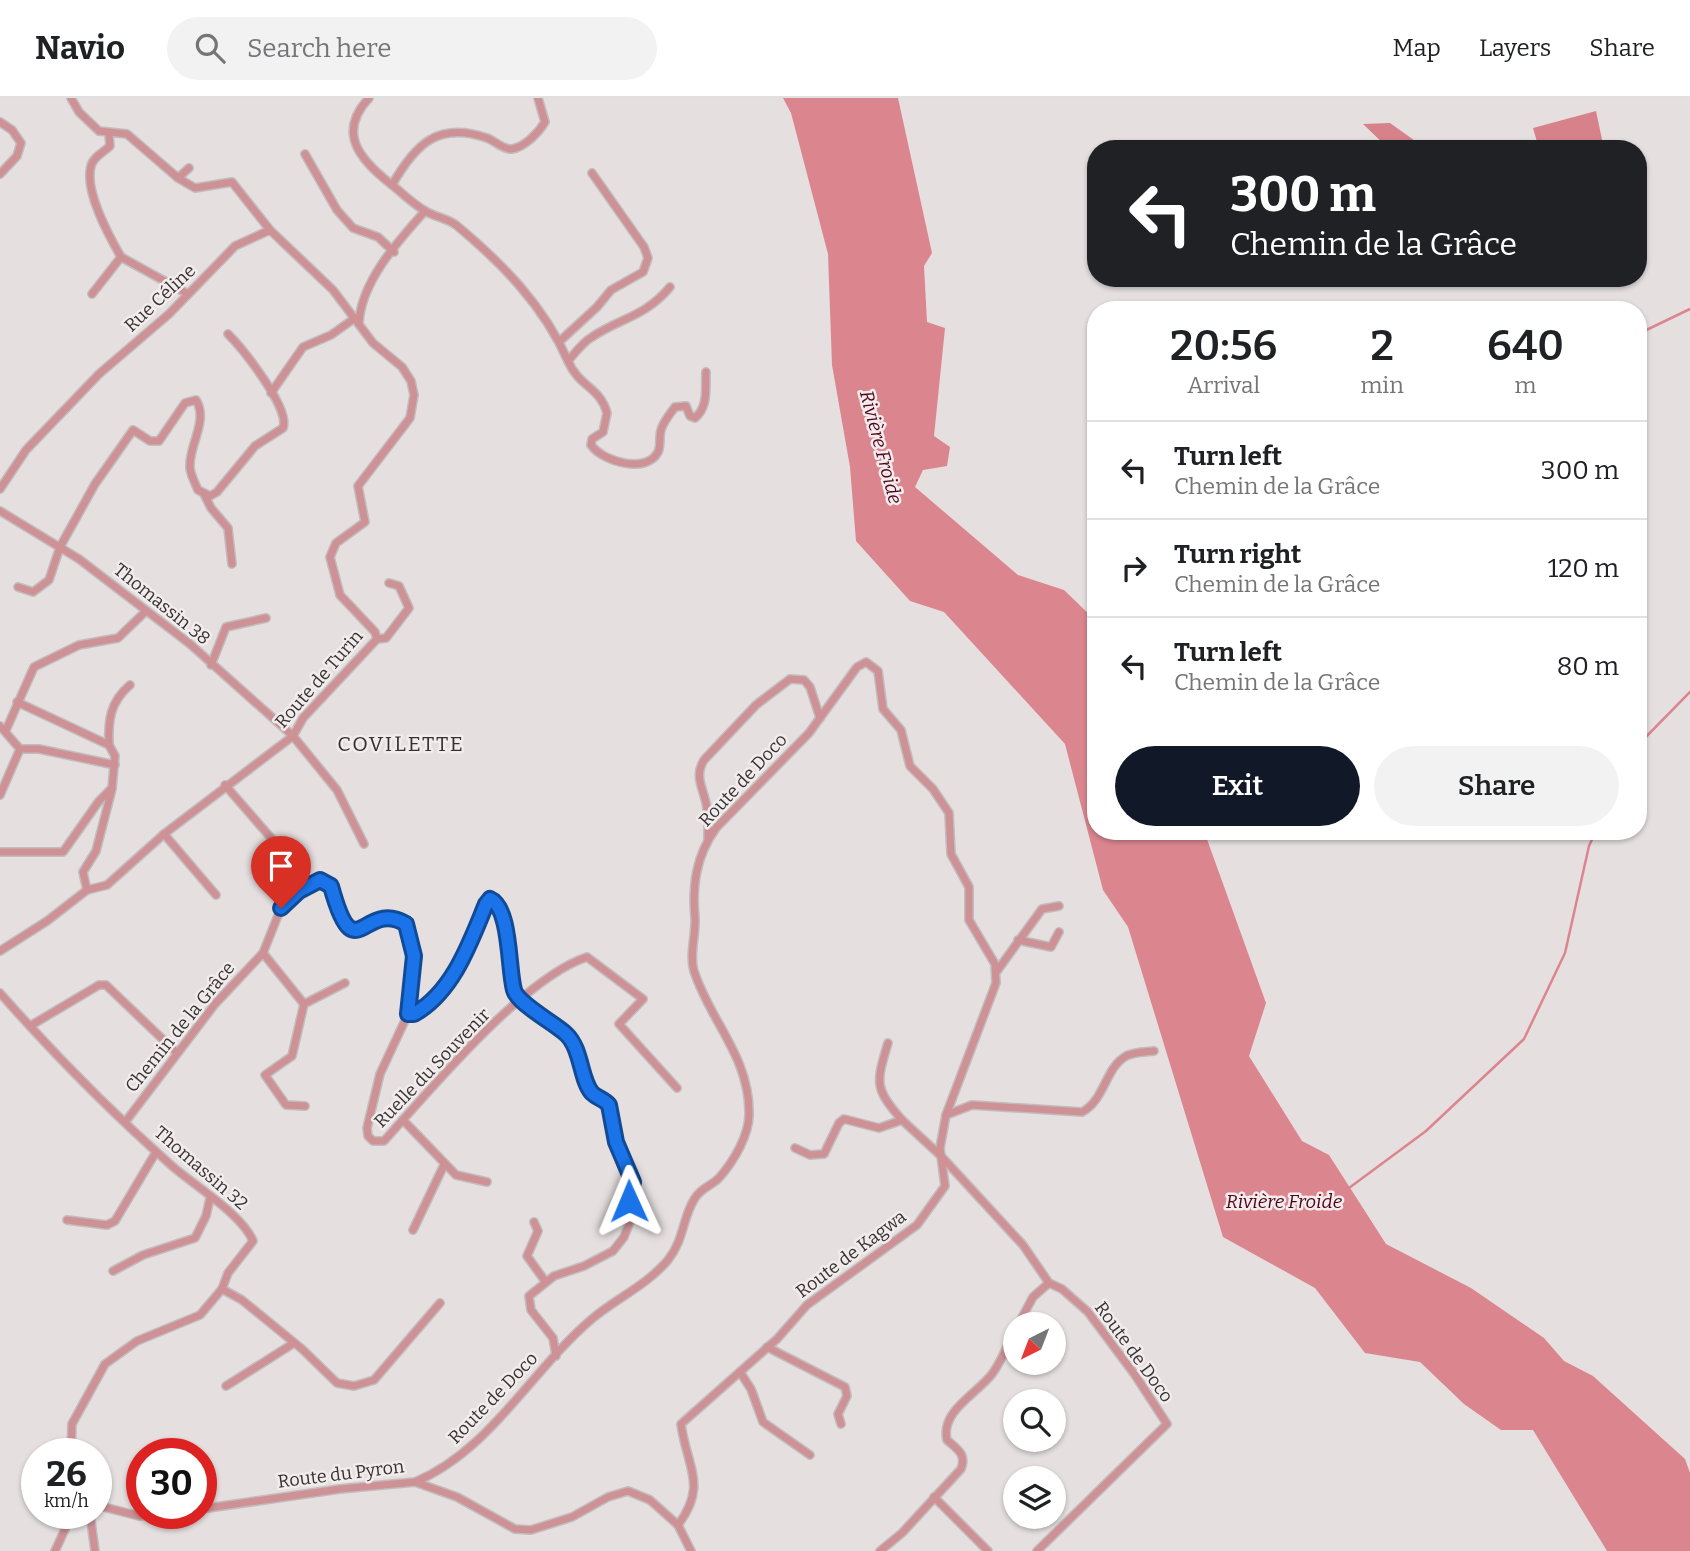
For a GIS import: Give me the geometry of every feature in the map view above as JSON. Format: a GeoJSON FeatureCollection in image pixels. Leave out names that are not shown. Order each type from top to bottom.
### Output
{"type":"FeatureCollection","features":[{"type":"Feature","properties":{"kind":"street"},"geometry":{"type":"LineString","coordinates":[[71,98],[91,125],[108,135],[120,132],[127,134],[178,178],[195,188],[232,182],[270,230],[301,256],[355,318]]}},
{"type":"Feature","properties":{"kind":"street"},"geometry":{"type":"LineString","coordinates":[[369,98],[358,111],[352,128],[355,143],[372,169],[425,211],[454,223],[532,297],[560,341],[575,376],[594,391],[607,413],[603,432],[592,439],[591,446],[596,452],[624,465],[651,459],[658,452],[661,430],[675,407],[686,406],[690,416],[695,418],[699,414],[705,401],[706,372]]}},
{"type":"Feature","properties":{"kind":"street"},"geometry":{"type":"LineString","coordinates":[[392,185],[414,149],[435,135],[479,136],[507,149],[517,147],[545,122],[538,98]]}},
{"type":"Feature","properties":{"kind":"street"},"geometry":{"type":"LineString","coordinates":[[0,122],[12,130],[21,143],[17,156],[0,174]]}},
{"type":"Feature","properties":{"kind":"street"},"geometry":{"type":"LineString","coordinates":[[108,135],[110,146],[93,161],[90,171],[92,190],[103,223],[121,257],[188,293]]}},
{"type":"Feature","properties":{"kind":"street"},"geometry":{"type":"LineString","coordinates":[[305,154],[337,210],[353,228],[378,237],[394,251]]}},
{"type":"Feature","properties":{"kind":"street"},"geometry":{"type":"LineString","coordinates":[[178,178],[189,168]]}},
{"type":"Feature","properties":{"kind":"street"},"geometry":{"type":"LineString","coordinates":[[560,341],[597,307],[611,290],[643,272],[648,258],[592,173]]}},
{"type":"Feature","properties":{"kind":"street"},"geometry":{"type":"LineString","coordinates":[[271,393],[303,347],[331,335],[355,318],[363,294],[425,211]]}},
{"type":"Feature","properties":{"kind":"street","name":"Rue Céline"},"geometry":{"type":"LineString","coordinates":[[0,489],[26,450],[99,374],[241,241],[270,230]]}},
{"type":"Feature","properties":{"kind":"street"},"geometry":{"type":"LineString","coordinates":[[92,294],[121,257]]}},
{"type":"Feature","properties":{"kind":"street"},"geometry":{"type":"LineString","coordinates":[[568,360],[591,337],[626,322],[660,299],[670,287]]}},
{"type":"Feature","properties":{"kind":"street","name":"Route de Turin"},"geometry":{"type":"LineString","coordinates":[[0,951],[47,921],[87,890],[107,885],[225,785],[293,736],[303,718],[377,639],[375,632],[340,595],[331,551],[336,543],[365,522],[358,486],[410,418],[414,395],[411,381],[402,367],[373,343],[355,318]]}},
{"type":"Feature","properties":{"kind":"street"},"geometry":{"type":"LineString","coordinates":[[205,496],[217,492],[255,446],[283,428],[284,417],[271,393],[243,349],[228,334]]}},
{"type":"Feature","properties":{"kind":"street"},"geometry":{"type":"LineString","coordinates":[[18,587],[33,592],[42,588],[49,579],[60,547],[95,484],[130,433],[137,430],[147,439],[159,441],[185,403],[192,399],[200,408],[190,467],[198,490],[228,528],[232,564]]}},
{"type":"Feature","properties":{"kind":"street","name":"Thomassin 38"},"geometry":{"type":"LineString","coordinates":[[0,511],[60,547],[190,644],[293,736],[337,790],[364,844]]}},
{"type":"Feature","properties":{"kind":"street"},"geometry":{"type":"LineString","coordinates":[[377,639],[386,638],[409,608],[401,589],[389,583]]}},
{"type":"Feature","properties":{"kind":"street"},"geometry":{"type":"LineString","coordinates":[[115,765],[39,750],[20,749],[3,728],[34,667],[79,645],[123,635],[146,611]]}},
{"type":"Feature","properties":{"kind":"street"},"geometry":{"type":"LineString","coordinates":[[211,665],[226,627],[266,618]]}},
{"type":"Feature","properties":{"kind":"street","name":"Route de Doco"},"geometry":{"type":"LineString","coordinates":[[415,1482],[437,1472],[472,1448],[592,1319],[644,1282],[667,1261],[682,1237],[689,1208],[696,1196],[719,1177],[747,1135],[750,1111],[735,1048],[719,1026],[693,969],[694,875],[708,839],[820,718],[861,663],[876,666],[883,709],[901,730],[910,766],[933,789],[949,813],[951,854],[969,887],[969,920],[997,971]]}},
{"type":"Feature","properties":{"kind":"street"},"geometry":{"type":"LineString","coordinates":[[708,839],[707,806],[698,782],[698,769],[704,760],[756,705],[790,679],[804,680],[810,687],[820,718]]}},
{"type":"Feature","properties":{"kind":"street"},"geometry":{"type":"LineString","coordinates":[[87,890],[83,872],[96,851],[115,765],[115,756],[109,745],[108,726],[114,703],[130,685]]}},
{"type":"Feature","properties":{"kind":"street"},"geometry":{"type":"LineString","coordinates":[[17,702],[109,745]]}},
{"type":"Feature","properties":{"kind":"street"},"geometry":{"type":"LineString","coordinates":[[0,796],[20,749]]}},
{"type":"Feature","properties":{"kind":"street"},"geometry":{"type":"LineString","coordinates":[[225,785],[279,847]]}},
{"type":"Feature","properties":{"kind":"street"},"geometry":{"type":"LineString","coordinates":[[0,852],[63,852],[99,801],[112,788]]}},
{"type":"Feature","properties":{"kind":"street"},"geometry":{"type":"LineString","coordinates":[[164,834],[216,895]]}},
{"type":"Feature","properties":{"kind":"street","name":"Chemin de la Grâce"},"geometry":{"type":"LineString","coordinates":[[126,1121],[215,1004],[263,953],[281,908],[299,891],[320,880],[327,881],[342,922],[348,929],[357,931],[382,918],[394,917],[406,924],[414,956],[408,1014]]}},
{"type":"Feature","properties":{"kind":"street"},"geometry":{"type":"LineString","coordinates":[[408,1014],[420,1011],[438,995],[460,963],[490,899],[498,905],[518,1001],[548,1018],[569,1037],[592,1093],[609,1105],[616,1142],[633,1182],[631,1219],[624,1237],[613,1251],[545,1281],[527,1256],[538,1231],[534,1222]]}},
{"type":"Feature","properties":{"kind":"street"},"geometry":{"type":"LineString","coordinates":[[946,1115],[996,983],[997,971],[1042,909],[1059,906]]}},
{"type":"Feature","properties":{"kind":"street"},"geometry":{"type":"LineString","coordinates":[[1018,940],[1051,947],[1059,932]]}},
{"type":"Feature","properties":{"kind":"street"},"geometry":{"type":"LineString","coordinates":[[263,953],[304,1004]]}},
{"type":"Feature","properties":{"kind":"street","name":"Ruelle du Souvenir"},"geometry":{"type":"LineString","coordinates":[[408,1014],[380,1074],[368,1136],[373,1141],[384,1141],[518,1001],[570,962],[587,957],[643,999],[619,1024],[677,1088]]}},
{"type":"Feature","properties":{"kind":"street"},"geometry":{"type":"LineString","coordinates":[[305,1106],[286,1105],[265,1075],[292,1056],[304,1004],[345,983]]}},
{"type":"Feature","properties":{"kind":"street"},"geometry":{"type":"LineString","coordinates":[[30,1026],[99,985],[106,985],[176,1052]]}},
{"type":"Feature","properties":{"kind":"street","name":"Thomassin 32"},"geometry":{"type":"LineString","coordinates":[[0,993],[156,1152],[250,1233],[253,1241],[228,1273],[222,1289]]}},
{"type":"Feature","properties":{"kind":"street"},"geometry":{"type":"LineString","coordinates":[[888,1044],[877,1079],[880,1092],[902,1120],[941,1156],[1023,1245],[1049,1283],[1033,1297],[1025,1312]]}},
{"type":"Feature","properties":{"kind":"street"},"geometry":{"type":"LineString","coordinates":[[946,1115],[972,1105],[1082,1112],[1098,1099],[1118,1062],[1129,1055],[1154,1051]]}},
{"type":"Feature","properties":{"kind":"street","name":"Route de Kagwa"},"geometry":{"type":"LineString","coordinates":[[678,1525],[692,1506],[695,1489],[681,1424],[768,1347],[807,1304],[917,1225],[945,1186],[941,1156],[946,1115]]}},
{"type":"Feature","properties":{"kind":"street"},"geometry":{"type":"LineString","coordinates":[[795,1148],[810,1155],[824,1153],[839,1123],[844,1119],[879,1128],[902,1120]]}},
{"type":"Feature","properties":{"kind":"street"},"geometry":{"type":"LineString","coordinates":[[403,1120],[444,1165],[462,1178],[487,1182]]}},
{"type":"Feature","properties":{"kind":"street"},"geometry":{"type":"LineString","coordinates":[[67,1220],[107,1225],[115,1221],[156,1152]]}},
{"type":"Feature","properties":{"kind":"street"},"geometry":{"type":"LineString","coordinates":[[413,1230],[444,1165]]}},
{"type":"Feature","properties":{"kind":"street"},"geometry":{"type":"LineString","coordinates":[[113,1271],[143,1255],[195,1237],[206,1216],[209,1198]]}},
{"type":"Feature","properties":{"kind":"street","name":"Route de Doco"},"geometry":{"type":"LineString","coordinates":[[545,1281],[527,1301],[553,1338],[556,1356]]}},
{"type":"Feature","properties":{"kind":"street","name":"Route de Doco"},"geometry":{"type":"LineString","coordinates":[[1037,1551],[1167,1424],[1088,1312],[1062,1289],[1049,1283]]}},
{"type":"Feature","properties":{"kind":"street"},"geometry":{"type":"LineString","coordinates":[[72,1438],[72,1424],[105,1364],[137,1341],[200,1315],[222,1289],[294,1343],[337,1383],[354,1386],[374,1380],[440,1303]]}},
{"type":"Feature","properties":{"kind":"street"},"geometry":{"type":"LineString","coordinates":[[226,1385],[294,1343]]}},
{"type":"Feature","properties":{"kind":"street"},"geometry":{"type":"LineString","coordinates":[[768,1347],[845,1387],[847,1396],[838,1417],[841,1424]]}},
{"type":"Feature","properties":{"kind":"street"},"geometry":{"type":"LineString","coordinates":[[880,1551],[902,1533],[961,1469],[965,1461],[963,1455],[947,1440],[948,1424],[965,1399],[992,1374],[1003,1352]]}},
{"type":"Feature","properties":{"kind":"street"},"geometry":{"type":"LineString","coordinates":[[740,1372],[766,1425],[800,1445],[810,1455]]}},
{"type":"Feature","properties":{"kind":"street","name":"Route du Pyron"},"geometry":{"type":"LineString","coordinates":[[217,1507],[313,1492],[415,1482],[457,1497],[514,1529],[531,1530],[572,1517],[608,1497],[628,1492],[650,1500],[678,1525],[691,1551]]}},
{"type":"Feature","properties":{"kind":"street"},"geometry":{"type":"LineString","coordinates":[[934,1497],[988,1551]]}},
{"type":"Feature","properties":{"kind":"street"},"geometry":{"type":"LineString","coordinates":[[55,1551],[65,1529]]}},
{"type":"Feature","properties":{"kind":"street"},"geometry":{"type":"LineString","coordinates":[[92,1529],[95,1551]]}},
{"type":"Feature","properties":{"kind":"shaded area"},"geometry":{"type":"Polygon","coordinates":[[[1596,111],[1602,140],[1536,140],[1533,128],[1596,111]]]}},
{"type":"Feature","properties":{"kind":"shaded area"},"geometry":{"type":"Polygon","coordinates":[[[1390,123],[1414,140],[1380,140],[1363,124],[1390,123]]]}},
{"type":"Feature","properties":{"kind":"water","name":"Rivière Froide"},"geometry":{"type":"Polygon","coordinates":[[[783,98],[898,98],[932,253],[924,266],[927,322],[945,328],[934,436],[950,447],[947,466],[923,470],[915,487],[1018,575],[1064,590],[1087,612],[1087,829],[1065,744],[944,612],[910,601],[856,541],[850,467],[832,365],[828,254],[791,113],[783,98]]]}},
{"type":"Feature","properties":{"kind":"water","name":"Rivière Froide"},"geometry":{"type":"Polygon","coordinates":[[[1090,840],[1207,840],[1266,1003],[1249,1056],[1302,1141],[1329,1155],[1386,1244],[1471,1288],[1544,1338],[1564,1361],[1593,1376],[1685,1459],[1690,1473],[1690,1551],[1607,1551],[1533,1430],[1501,1430],[1464,1404],[1420,1362],[1365,1353],[1315,1288],[1223,1237],[1128,927],[1103,890],[1090,840]]]}},
{"type":"Feature","properties":{"kind":"waterway"},"geometry":{"type":"LineString","coordinates":[[1647,330],[1690,309]]}},
{"type":"Feature","properties":{"kind":"waterway"},"geometry":{"type":"LineString","coordinates":[[1647,736],[1690,692]]}},
{"type":"Feature","properties":{"kind":"waterway"},"geometry":{"type":"LineString","coordinates":[[1349,1188],[1426,1131],[1524,1039],[1565,953],[1592,840]]}},
{"type":"Feature","properties":{"kind":"district","name":"COVILETTE"},"geometry":{"type":"Point","coordinates":[401,744]}},
{"type":"Feature","properties":{"kind":"route"},"geometry":{"type":"LineString","coordinates":[[281,908],[299,891],[320,880],[327,881],[331,886],[342,922],[348,929],[357,931],[382,918],[394,917],[406,924],[414,956],[408,1014],[414,1014],[438,995],[460,963],[486,904],[490,899],[494,901],[498,905],[507,935],[513,989],[518,1001],[548,1018],[569,1037],[592,1093],[609,1105],[616,1142],[629,1167],[633,1182],[629,1201]]}}]}
